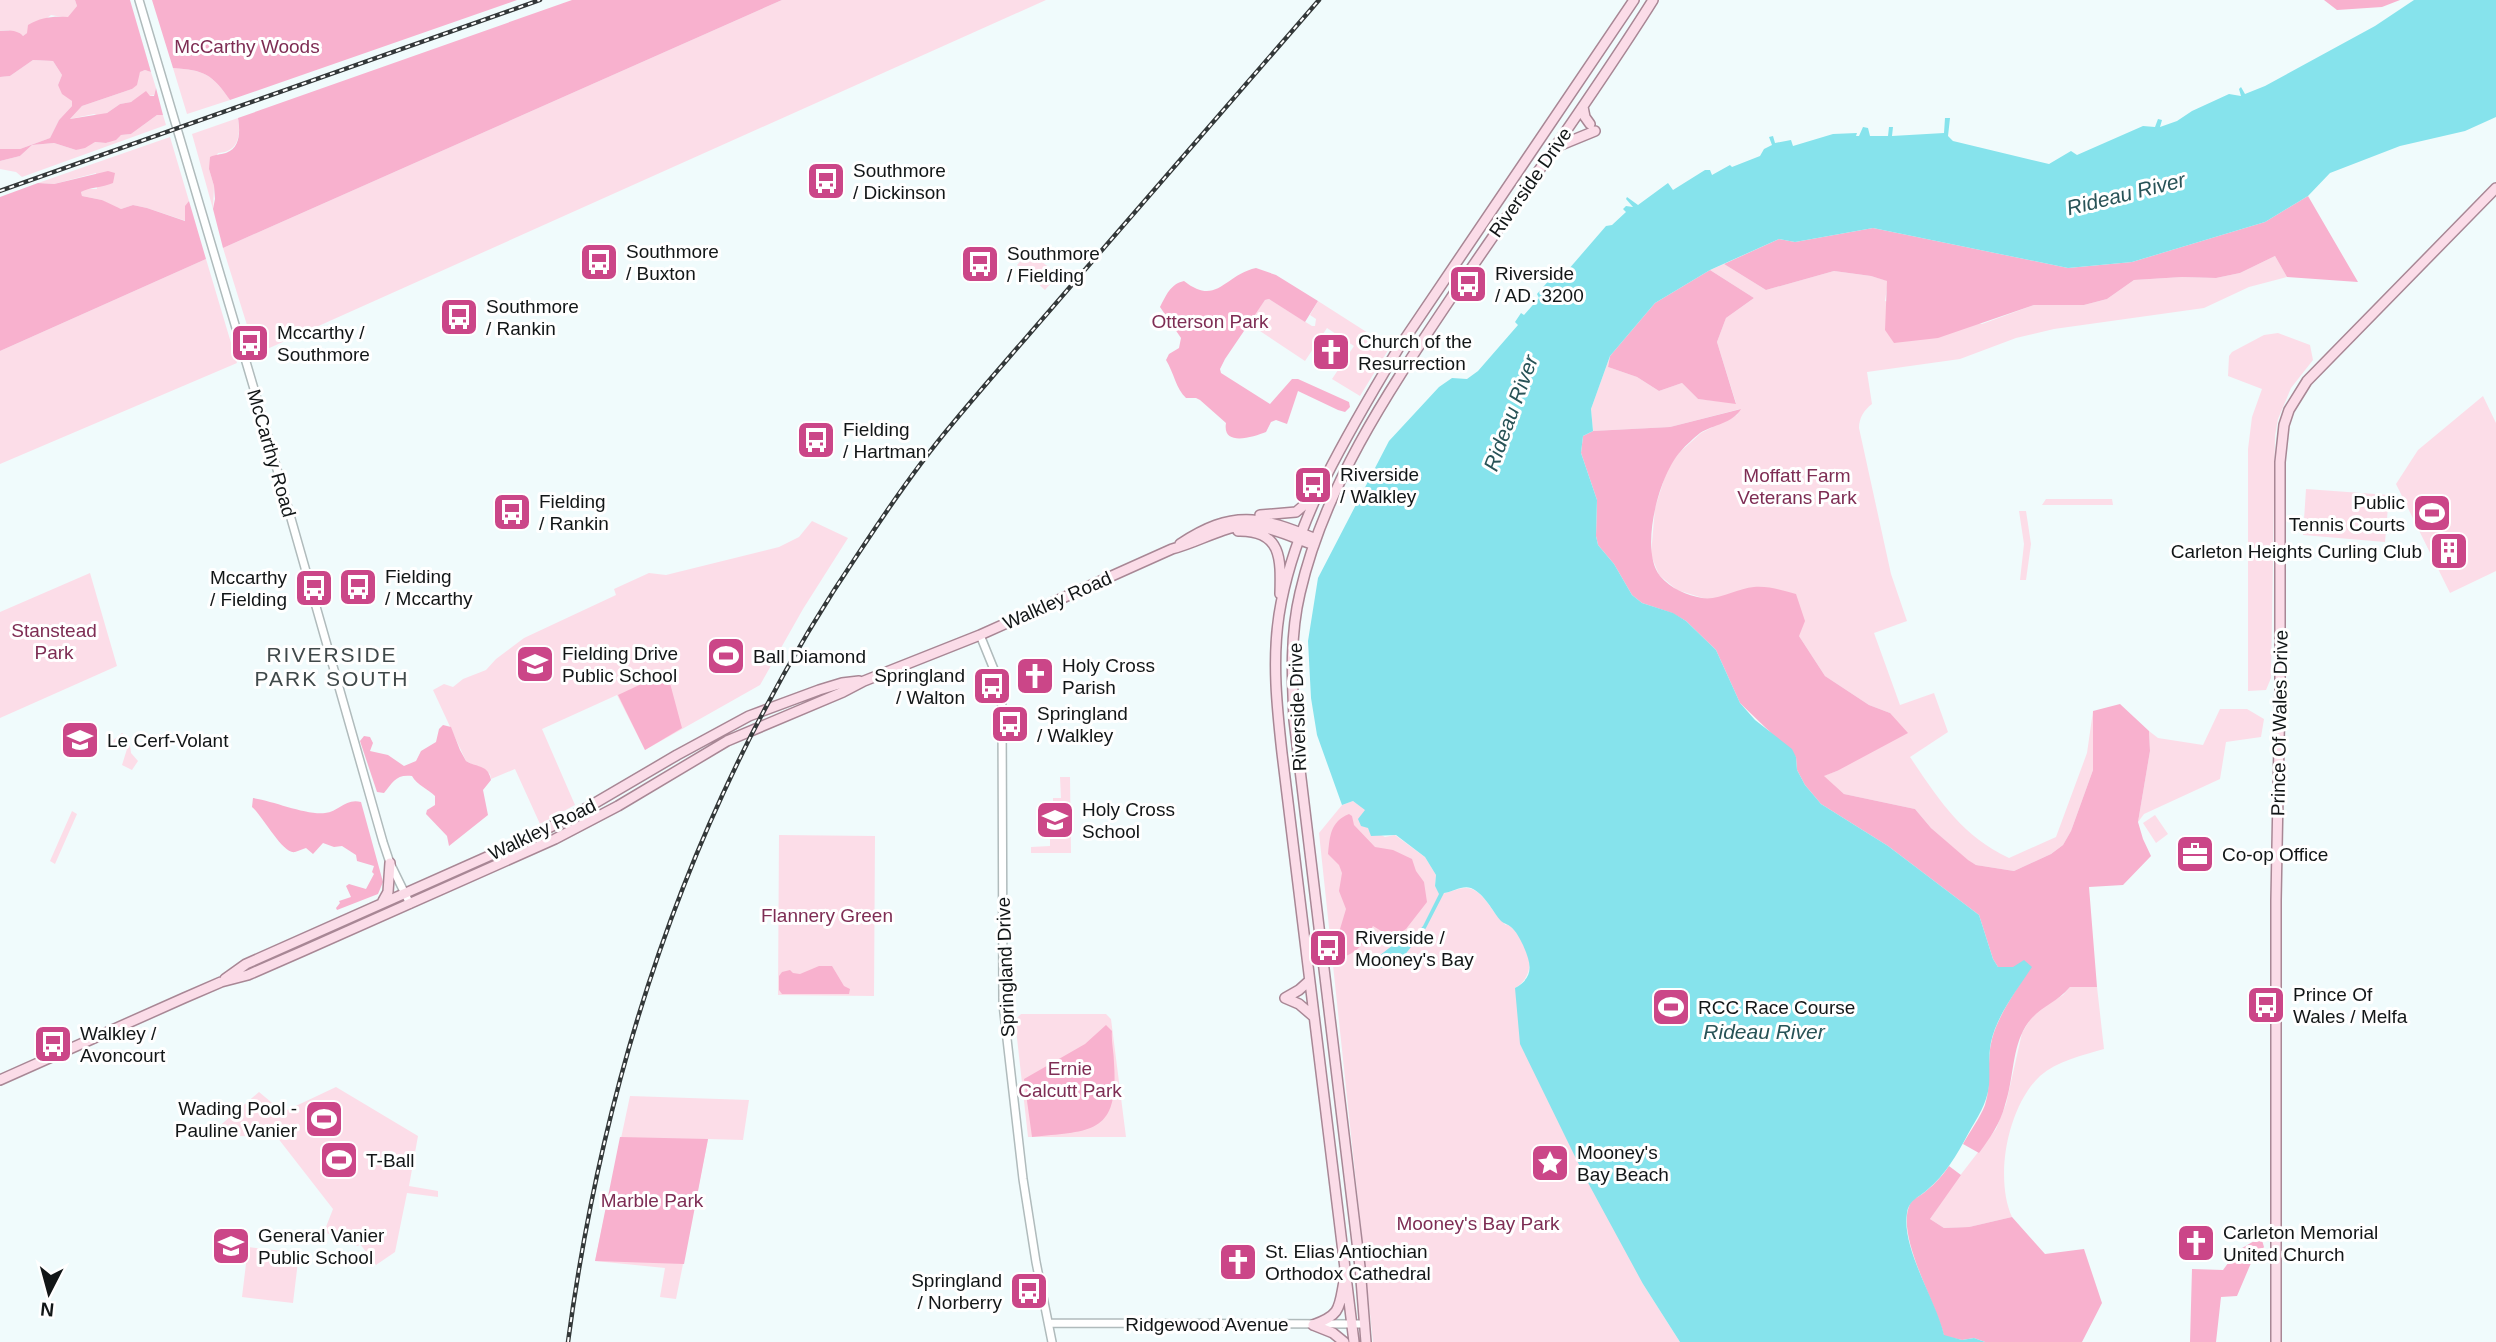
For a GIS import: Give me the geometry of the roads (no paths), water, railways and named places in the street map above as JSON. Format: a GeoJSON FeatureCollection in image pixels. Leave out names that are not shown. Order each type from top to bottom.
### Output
{"type":"FeatureCollection","features":[{"type":"Feature","properties":{"kind":"main road","name":"Riverside Drive"},"geometry":{"type":"LineString","coordinates":[[1354,1342],[1277,705],[1279,615],[1300,536],[1366,403],[1398,349],[1634,0]]}},
{"type":"Feature","properties":{"kind":"main road","name":"Riverside Drive"},"geometry":{"type":"LineString","coordinates":[[1366,1342],[1360,1267],[1294,720],[1292,669],[1300,591],[1315,542],[1339,485],[1378,410],[1482,251],[1583,107],[1653,0]]}},
{"type":"Feature","properties":{"kind":"main road"},"geometry":{"type":"LineString","coordinates":[[1555,148],[1593,127],[1585,117],[1583,107]]}},
{"type":"Feature","properties":{"kind":"main road","name":"Prince Of Wales Drive"},"geometry":{"type":"LineString","coordinates":[[2276,1342],[2276,892],[2280,691],[2280,462],[2284,425],[2296,395],[2324,361],[2496,188]]}},
{"type":"Feature","properties":{"kind":"main road"},"geometry":{"type":"LineString","coordinates":[[1238,519],[1296,512],[1322,488]]}},
{"type":"Feature","properties":{"kind":"main road","name":"Walkley Road"},"geometry":{"type":"LineString","coordinates":[[1172,549],[1190,537],[1238,519],[1268,521],[1315,542]]}},
{"type":"Feature","properties":{"kind":"main road","name":"Walkley Road"},"geometry":{"type":"LineString","coordinates":[[0,1080],[221,982],[248,975],[555,839],[618,806],[727,741],[864,681],[980,635],[1172,549],[1229,528],[1254,525],[1300,536]]}},
{"type":"Feature","properties":{"kind":"main road"},"geometry":{"type":"LineString","coordinates":[[1212,535],[1250,531],[1271,541],[1277,550],[1280,564],[1279,615]]}},
{"type":"Feature","properties":{"kind":"main road","name":"Walkley Road"},"geometry":{"type":"LineString","coordinates":[[221,982],[246,964],[508,848],[573,816],[749,716],[842,683],[864,681]]}},
{"type":"Feature","properties":{"kind":"main road"},"geometry":{"type":"LineString","coordinates":[[382,902],[388,892],[390,863]]}},
{"type":"Feature","properties":{"kind":"main road"},"geometry":{"type":"LineString","coordinates":[[1309,981],[1285,998],[1299,1004],[1313,1016]]}},
{"type":"Feature","properties":{"kind":"main road"},"geometry":{"type":"LineString","coordinates":[[1313,1325],[1335,1315],[1339,1308],[1346,1272]]}},
{"type":"Feature","properties":{"kind":"main road"},"geometry":{"type":"LineString","coordinates":[[1313,1325],[1333,1333],[1344,1342]]}},
{"type":"Feature","properties":{"kind":"street","name":"McCarthy Road"},"geometry":{"type":"LineString","coordinates":[[139,0],[260,407],[345,714],[390,863],[410,904]]}},
{"type":"Feature","properties":{"kind":"street","name":"Springland Drive"},"geometry":{"type":"LineString","coordinates":[[980,635],[995,672],[1002,706],[1003,1004],[1023,1179],[1052,1342]]}},
{"type":"Feature","properties":{"kind":"street","name":"Ridgewood Avenue"},"geometry":{"type":"LineString","coordinates":[[1050,1323],[1365,1324]]}},
{"type":"Feature","properties":{"kind":"water","name":"Rideau River"},"geometry":{"type":"Polygon","coordinates":[[[2414,0],[2496,0],[2496,117],[2465,131],[2400,146],[2330,173],[2308,196],[2265,222],[2132,262],[2068,268],[1873,228],[1795,242],[1779,239],[1710,270],[1655,303],[1610,356],[1591,409],[1593,431],[1583,436],[1581,453],[1597,500],[1598,545],[1614,564],[1632,595],[1642,603],[1673,613],[1686,621],[1716,650],[1740,703],[1755,720],[1792,749],[1797,770],[1805,785],[1821,804],[1888,846],[1979,915],[1998,967],[2013,967],[2024,960],[2032,967],[2008,1003],[1994,1032],[1990,1048],[1988,1092],[1981,1111],[1950,1164],[1933,1184],[1912,1202],[1907,1213],[1909,1242],[1944,1335],[1985,1342],[1680,1342],[1643,1284],[1586,1179],[1520,1044],[1515,988],[1526,979],[1530,969],[1523,945],[1515,931],[1501,921],[1476,891],[1468,887],[1461,888],[1444,893],[1426,928],[1396,966],[1381,968],[1375,959],[1397,942],[1410,941],[1423,926],[1439,894],[1435,886],[1436,875],[1425,857],[1396,835],[1371,836],[1368,828],[1361,826],[1358,819],[1365,810],[1353,801],[1342,805],[1317,735],[1311,698],[1308,641],[1318,578],[1389,441],[1439,387],[1452,378],[1467,379],[1478,371],[1518,325],[1515,322],[1521,313],[1524,315],[1539,298],[1537,294],[1558,270],[1568,270],[1606,226],[1612,225],[1626,212],[1623,209],[1626,206],[1633,207],[1627,197],[1638,205],[1668,183],[1673,190],[1705,170],[1710,170],[1712,175],[1730,165],[1732,167],[1760,156],[1764,149],[1772,145],[1769,137],[1773,136],[1775,143],[1791,140],[1793,146],[1833,134],[1857,133],[1856,136],[1859,136],[1863,127],[1868,128],[1870,136],[1888,136],[1889,127],[1893,127],[1892,136],[1944,133],[1945,118],[1950,118],[1948,136],[1953,141],[2049,164],[2071,151],[2077,155],[2143,126],[2155,127],[2158,119],[2162,120],[2160,127],[2229,94],[2241,96],[2241,87],[2245,94],[2265,86],[2375,26],[2414,0]]]}},
{"type":"Feature","properties":{"kind":"railway"},"geometry":{"type":"LineString","coordinates":[[0,191],[540,0]]}},
{"type":"Feature","properties":{"kind":"railway"},"geometry":{"type":"LineString","coordinates":[[568,1342],[585,1236],[607,1132],[634,1030],[668,929],[706,831],[751,735],[802,642],[882,518],[940,438],[1319,0]]}},
{"type":"Feature","properties":{"kind":"place","name":"Southmore / Dickinson"},"geometry":{"type":"Point","coordinates":[826,181]}},
{"type":"Feature","properties":{"kind":"place","name":"Southmore / Buxton"},"geometry":{"type":"Point","coordinates":[599,262]}},
{"type":"Feature","properties":{"kind":"place","name":"Southmore / Fielding"},"geometry":{"type":"Point","coordinates":[980,264]}},
{"type":"Feature","properties":{"kind":"place","name":"Riverside / AD. 3200"},"geometry":{"type":"Point","coordinates":[1468,284]}},
{"type":"Feature","properties":{"kind":"place","name":"Southmore / Rankin"},"geometry":{"type":"Point","coordinates":[459,317]}},
{"type":"Feature","properties":{"kind":"place","name":"Mccarthy / Southmore"},"geometry":{"type":"Point","coordinates":[250,343]}},
{"type":"Feature","properties":{"kind":"place","name":"Church of the Resurrection"},"geometry":{"type":"Point","coordinates":[1331,352]}},
{"type":"Feature","properties":{"kind":"place","name":"Fielding / Hartman"},"geometry":{"type":"Point","coordinates":[816,440]}},
{"type":"Feature","properties":{"kind":"place","name":"Riverside / Walkley"},"geometry":{"type":"Point","coordinates":[1313,485]}},
{"type":"Feature","properties":{"kind":"place","name":"Fielding / Rankin"},"geometry":{"type":"Point","coordinates":[512,512]}},
{"type":"Feature","properties":{"kind":"place","name":"Public Tennis Courts"},"geometry":{"type":"Point","coordinates":[2432,513]}},
{"type":"Feature","properties":{"kind":"place","name":"Carleton Heights Curling Club"},"geometry":{"type":"Point","coordinates":[2449,551]}},
{"type":"Feature","properties":{"kind":"place","name":"Fielding / Mccarthy"},"geometry":{"type":"Point","coordinates":[358,587]}},
{"type":"Feature","properties":{"kind":"place","name":"Mccarthy / Fielding"},"geometry":{"type":"Point","coordinates":[314,588]}},
{"type":"Feature","properties":{"kind":"place","name":"Ball Diamond"},"geometry":{"type":"Point","coordinates":[726,656]}},
{"type":"Feature","properties":{"kind":"place","name":"Fielding Drive Public School"},"geometry":{"type":"Point","coordinates":[535,664]}},
{"type":"Feature","properties":{"kind":"place","name":"Holy Cross Parish"},"geometry":{"type":"Point","coordinates":[1035,676]}},
{"type":"Feature","properties":{"kind":"place","name":"Springland / Walton"},"geometry":{"type":"Point","coordinates":[992,686]}},
{"type":"Feature","properties":{"kind":"place","name":"Springland / Walkley"},"geometry":{"type":"Point","coordinates":[1010,724]}},
{"type":"Feature","properties":{"kind":"place","name":"Le Cerf-Volant"},"geometry":{"type":"Point","coordinates":[80,740]}},
{"type":"Feature","properties":{"kind":"place","name":"Holy Cross School"},"geometry":{"type":"Point","coordinates":[1055,820]}},
{"type":"Feature","properties":{"kind":"place","name":"Co-op Office"},"geometry":{"type":"Point","coordinates":[2195,854]}},
{"type":"Feature","properties":{"kind":"place","name":"Riverside / Mooney's Bay"},"geometry":{"type":"Point","coordinates":[1328,948]}},
{"type":"Feature","properties":{"kind":"place","name":"Prince Of Wales / Melfa"},"geometry":{"type":"Point","coordinates":[2266,1005]}},
{"type":"Feature","properties":{"kind":"place","name":"RCC Race Course"},"geometry":{"type":"Point","coordinates":[1671,1007]}},
{"type":"Feature","properties":{"kind":"place","name":"Walkley / Avoncourt"},"geometry":{"type":"Point","coordinates":[53,1044]}},
{"type":"Feature","properties":{"kind":"place","name":"Wading Pool - Pauline Vanier"},"geometry":{"type":"Point","coordinates":[324,1119]}},
{"type":"Feature","properties":{"kind":"place","name":"T-Ball"},"geometry":{"type":"Point","coordinates":[339,1160]}},
{"type":"Feature","properties":{"kind":"place","name":"Mooney's Bay Beach"},"geometry":{"type":"Point","coordinates":[1550,1163]}},
{"type":"Feature","properties":{"kind":"place","name":"Carleton Memorial United Church"},"geometry":{"type":"Point","coordinates":[2196,1243]}},
{"type":"Feature","properties":{"kind":"place","name":"General Vanier Public School"},"geometry":{"type":"Point","coordinates":[231,1246]}},
{"type":"Feature","properties":{"kind":"place","name":"St. Elias Antiochian Orthodox Cathedral"},"geometry":{"type":"Point","coordinates":[1238,1262]}},
{"type":"Feature","properties":{"kind":"place","name":"Springland / Norberry"},"geometry":{"type":"Point","coordinates":[1029,1291]}},
{"type":"Feature","properties":{"kind":"district","name":"RIVERSIDE PARK SOUTH"},"geometry":{"type":"Point","coordinates":[332,667]}},
{"type":"Feature","properties":{"kind":"park label","name":"McCarthy Woods"},"geometry":{"type":"Point","coordinates":[247,46]}},
{"type":"Feature","properties":{"kind":"park label","name":"Otterson Park"},"geometry":{"type":"Point","coordinates":[1210,321]}},
{"type":"Feature","properties":{"kind":"park label","name":"Moffatt Farm Veterans Park"},"geometry":{"type":"Point","coordinates":[1797,486]}},
{"type":"Feature","properties":{"kind":"park label","name":"Stanstead Park"},"geometry":{"type":"Point","coordinates":[54,641]}},
{"type":"Feature","properties":{"kind":"park label","name":"Flannery Green"},"geometry":{"type":"Point","coordinates":[827,915]}},
{"type":"Feature","properties":{"kind":"park label","name":"Ernie Calcutt Park"},"geometry":{"type":"Point","coordinates":[1070,1079]}},
{"type":"Feature","properties":{"kind":"park label","name":"Marble Park"},"geometry":{"type":"Point","coordinates":[652,1200]}},
{"type":"Feature","properties":{"kind":"park label","name":"Mooney's Bay Park"},"geometry":{"type":"Point","coordinates":[1478,1223]}}]}
